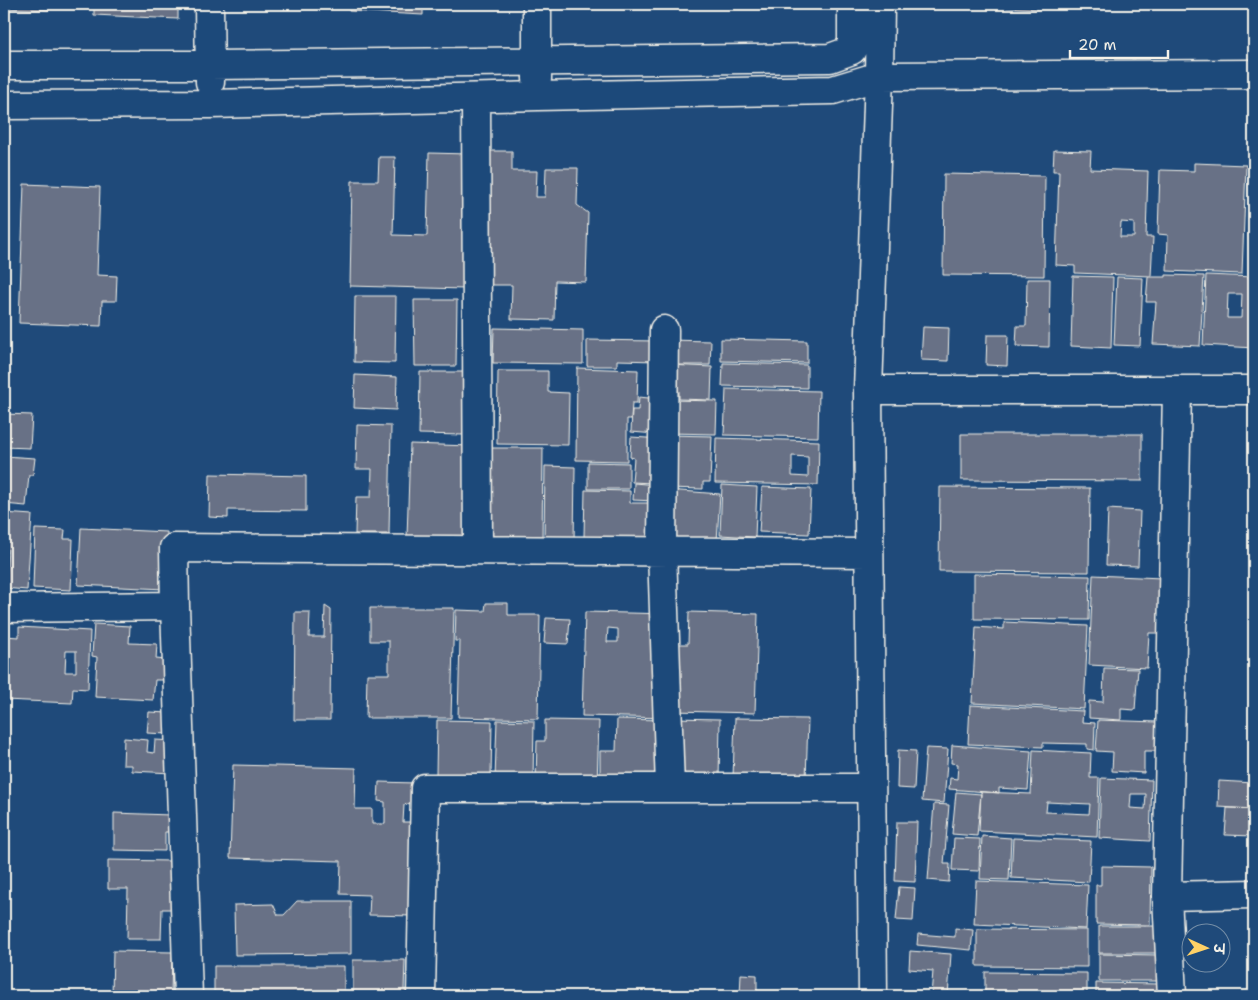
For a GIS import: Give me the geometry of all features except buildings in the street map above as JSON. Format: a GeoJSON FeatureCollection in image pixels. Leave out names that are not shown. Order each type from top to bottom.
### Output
{"type":"FeatureCollection","features":[{"type":"Feature","properties":{"kind":"street"},"geometry":{"type":"LineString","coordinates":[[209,4],[211,104]]}},
{"type":"Feature","properties":{"kind":"street"},"geometry":{"type":"LineString","coordinates":[[537,4],[538,96]]}},
{"type":"Feature","properties":{"kind":"street"},"geometry":{"type":"LineString","coordinates":[[4,65],[210,65],[830,58],[852,50],[852,4]]}},
{"type":"Feature","properties":{"kind":"street"},"geometry":{"type":"LineString","coordinates":[[873,996],[868,390],[880,4]]}},
{"type":"Feature","properties":{"kind":"street"},"geometry":{"type":"LineString","coordinates":[[4,105],[211,104],[833,90],[879,76],[1254,74]]}},
{"type":"Feature","properties":{"kind":"street"},"geometry":{"type":"LineString","coordinates":[[476,98],[478,550]]}},
{"type":"Feature","properties":{"kind":"street"},"geometry":{"type":"LineString","coordinates":[[664,330],[662,551],[670,788]]}},
{"type":"Feature","properties":{"kind":"street"},"geometry":{"type":"LineString","coordinates":[[868,390],[1254,390]]}},
{"type":"Feature","properties":{"kind":"street"},"geometry":{"type":"LineString","coordinates":[[1172,996],[1167,896],[1177,390]]}},
{"type":"Feature","properties":{"kind":"street"},"geometry":{"type":"LineString","coordinates":[[188,996],[174,548],[869,553]]}},
{"type":"Feature","properties":{"kind":"street"},"geometry":{"type":"LineString","coordinates":[[4,608],[175,606]]}},
{"type":"Feature","properties":{"kind":"street"},"geometry":{"type":"LineString","coordinates":[[420,996],[425,788],[871,788]]}},
{"type":"Feature","properties":{"kind":"street"},"geometry":{"type":"LineString","coordinates":[[1167,896],[1254,894]]}}]}
